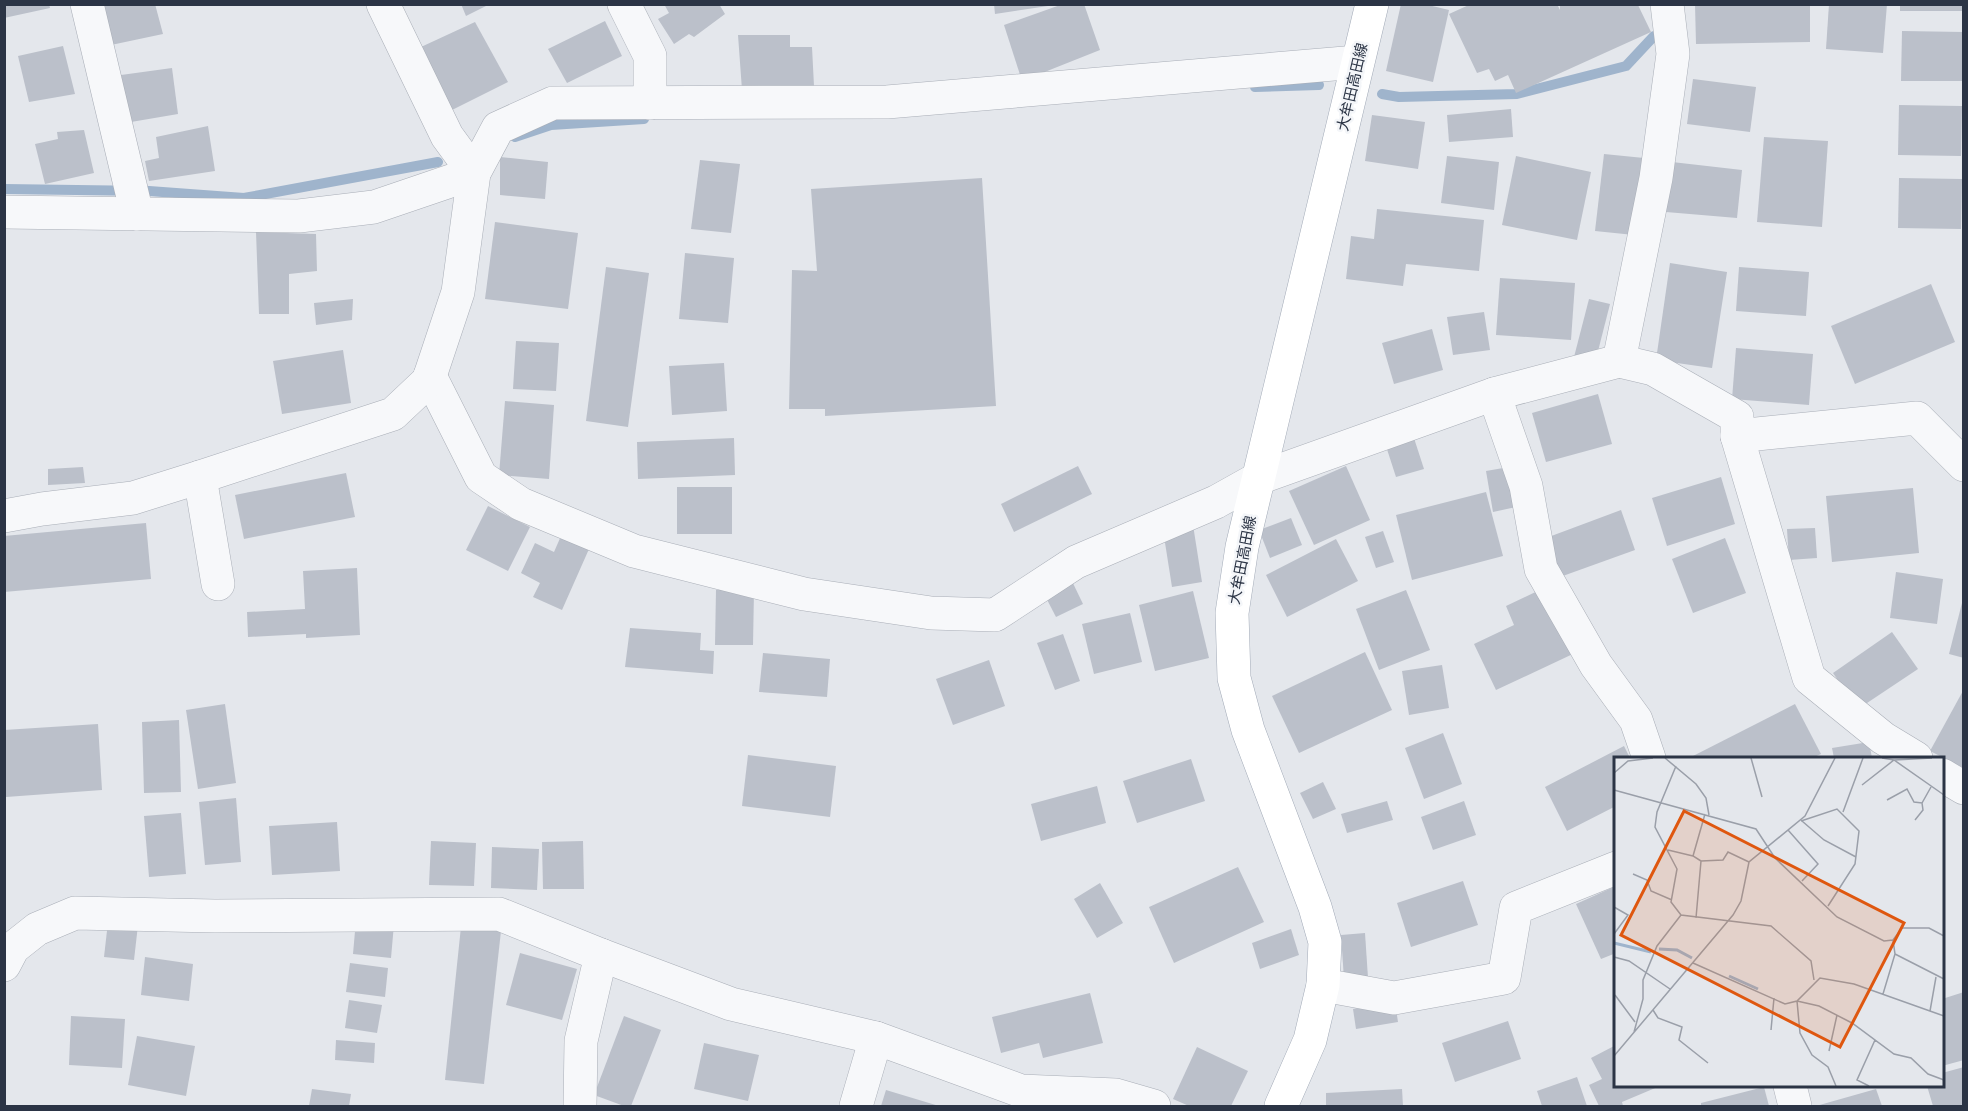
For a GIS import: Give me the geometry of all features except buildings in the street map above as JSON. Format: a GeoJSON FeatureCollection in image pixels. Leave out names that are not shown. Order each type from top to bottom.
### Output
{"type":"FeatureCollection","features":[{"type":"Feature","properties":{"kind":"main road","name":"大牟田高田線"},"geometry":{"type":"LineString","coordinates":[[1281,1107],[1310,1040],[1323,985],[1325,942],[1315,907],[1248,730],[1234,678],[1232,613],[1242,547],[1372,4]]}},
{"type":"Feature","properties":{"kind":"street"},"geometry":{"type":"LineString","coordinates":[[87,4],[137,214]]}},
{"type":"Feature","properties":{"kind":"street"},"geometry":{"type":"LineString","coordinates":[[382,4],[447,136],[474,173]]}},
{"type":"Feature","properties":{"kind":"street"},"geometry":{"type":"LineString","coordinates":[[624,4],[650,56],[650,103]]}},
{"type":"Feature","properties":{"kind":"street"},"geometry":{"type":"LineString","coordinates":[[1619,362],[1656,178],[1673,54],[1667,4]]}},
{"type":"Feature","properties":{"kind":"street"},"geometry":{"type":"LineString","coordinates":[[4,516],[133,498],[393,414],[428,381],[430,376],[458,292],[474,173],[498,128],[553,103],[887,102],[1357,62]]}},
{"type":"Feature","properties":{"kind":"street"},"geometry":{"type":"LineString","coordinates":[[4,213],[299,216],[374,207],[474,173]]}},
{"type":"Feature","properties":{"kind":"street"},"geometry":{"type":"LineString","coordinates":[[430,376],[481,477],[521,504],[634,551],[804,594],[932,613],[995,615],[1076,562],[1216,502],[1259,478],[1494,394],[1619,362],[1653,369],[1737,417],[1737,436],[1809,678],[1883,738],[1913,757]]}},
{"type":"Feature","properties":{"kind":"street"},"geometry":{"type":"LineString","coordinates":[[1494,394],[1526,486],[1541,569],[1596,665],[1636,720],[1648,757]]}},
{"type":"Feature","properties":{"kind":"street"},"geometry":{"type":"LineString","coordinates":[[1737,436],[1917,418],[1964,465]]}},
{"type":"Feature","properties":{"kind":"street"},"geometry":{"type":"LineString","coordinates":[[200,477],[218,584]]}},
{"type":"Feature","properties":{"kind":"street"},"geometry":{"type":"LineString","coordinates":[[1323,985],[1394,998],[1504,978],[1516,908],[1614,869]]}},
{"type":"Feature","properties":{"kind":"street"},"geometry":{"type":"LineString","coordinates":[[7,950],[37,929],[75,913],[215,916],[499,914],[601,956],[731,1004],[876,1038],[1021,1091],[1116,1095],[1154,1107]]}},
{"type":"Feature","properties":{"kind":"street"},"geometry":{"type":"LineString","coordinates":[[580,1107],[581,1041],[601,956]]}},
{"type":"Feature","properties":{"kind":"street"},"geometry":{"type":"LineString","coordinates":[[856,1107],[876,1038]]}},
{"type":"Feature","properties":{"kind":"street"},"geometry":{"type":"LineString","coordinates":[[1790,1087],[1795,1107]]}},
{"type":"Feature","properties":{"kind":"waterway"},"geometry":{"type":"LineString","coordinates":[[1382,94],[1399,97],[1517,94],[1626,66],[1654,36]]}},
{"type":"Feature","properties":{"kind":"waterway"},"geometry":{"type":"LineString","coordinates":[[1255,87],[1319,85]]}},
{"type":"Feature","properties":{"kind":"waterway"},"geometry":{"type":"LineString","coordinates":[[515,137],[551,125],[644,119]]}},
{"type":"Feature","properties":{"kind":"waterway"},"geometry":{"type":"LineString","coordinates":[[4,189],[149,191],[244,198],[438,162]]}}]}
